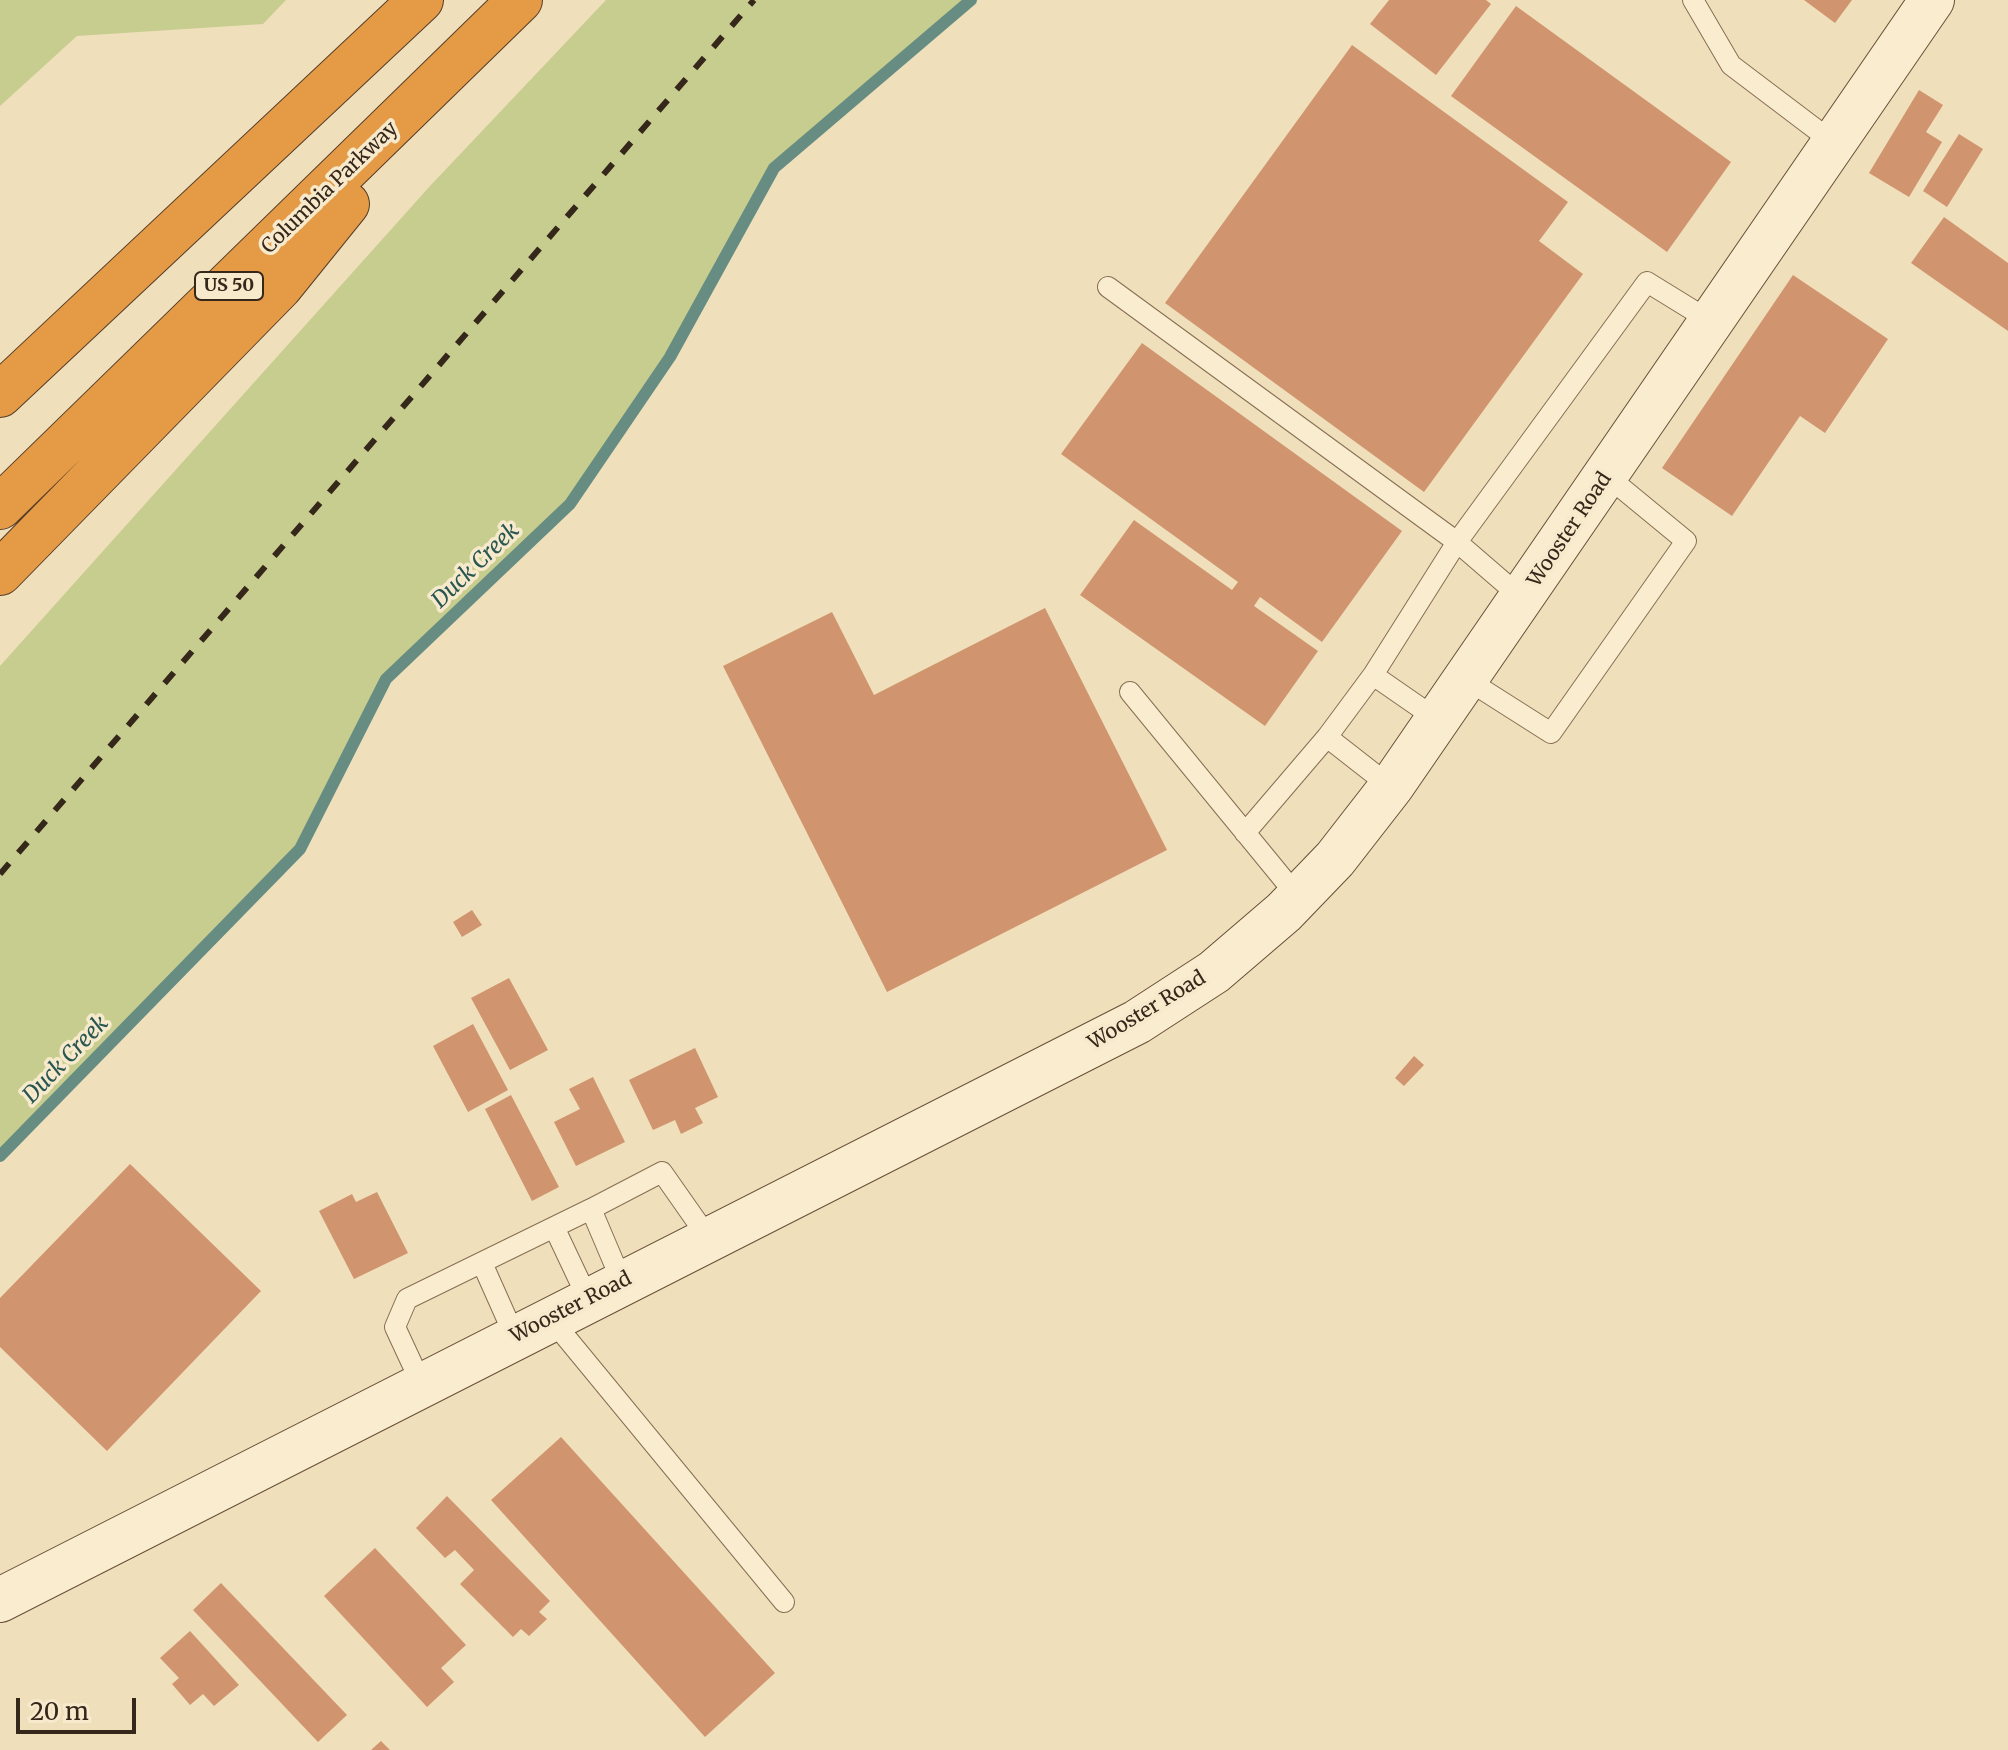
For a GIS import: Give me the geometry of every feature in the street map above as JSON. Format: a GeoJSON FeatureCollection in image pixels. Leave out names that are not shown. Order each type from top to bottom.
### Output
{"type":"FeatureCollection","features":[{"type":"Feature","properties":{"kind":"highway"},"geometry":{"type":"LineString","coordinates":[[0,395],[421,0]]}},
{"type":"Feature","properties":{"kind":"highway","name":"Columbia Parkway"},"geometry":{"type":"LineString","coordinates":[[0,507],[458,64],[520,0]]}},
{"type":"Feature","properties":{"kind":"highway"},"geometry":{"type":"LineString","coordinates":[[0,573],[280,287],[458,64]]}},
{"type":"Feature","properties":{"kind":"street","name":"Wooster Road"},"geometry":{"type":"LineString","coordinates":[[0,1600],[421,1383],[1137,1022],[1214,972],[1298,897],[1335,859],[1391,787],[1932,0]]}},
{"type":"Feature","properties":{"kind":"lane"},"geometry":{"type":"LineString","coordinates":[[1693,0],[1731,65],[1834,143]]}},
{"type":"Feature","properties":{"kind":"lane"},"geometry":{"type":"LineString","coordinates":[[1245,833],[1327,737],[1373,675],[1457,542],[1647,282],[1712,322]]}},
{"type":"Feature","properties":{"kind":"lane"},"geometry":{"type":"LineString","coordinates":[[1108,287],[1457,542],[1523,599]]}},
{"type":"Feature","properties":{"kind":"lane"},"geometry":{"type":"LineString","coordinates":[[1466,679],[1551,733],[1686,541],[1607,476]]}},
{"type":"Feature","properties":{"kind":"lane"},"geometry":{"type":"LineString","coordinates":[[1373,675],[1438,720]]}},
{"type":"Feature","properties":{"kind":"lane"},"geometry":{"type":"LineString","coordinates":[[1130,692],[1298,897]]}},
{"type":"Feature","properties":{"kind":"lane"},"geometry":{"type":"LineString","coordinates":[[1327,737],[1391,787]]}},
{"type":"Feature","properties":{"kind":"lane"},"geometry":{"type":"LineString","coordinates":[[421,1383],[395,1327],[407,1299],[662,1172],[709,1239]]}},
{"type":"Feature","properties":{"kind":"lane"},"geometry":{"type":"LineString","coordinates":[[569,1309],[591,1209]]}},
{"type":"Feature","properties":{"kind":"lane"},"geometry":{"type":"LineString","coordinates":[[554,1227],[569,1309]]}},
{"type":"Feature","properties":{"kind":"lane"},"geometry":{"type":"LineString","coordinates":[[482,1263],[569,1309],[784,1602]]}},
{"type":"Feature","properties":{"kind":"green space"},"geometry":{"type":"Polygon","coordinates":[[[0,0],[286,0],[263,24],[77,36],[0,106],[0,0]]]}},
{"type":"Feature","properties":{"kind":"green space"},"geometry":{"type":"Polygon","coordinates":[[[606,0],[971,0],[774,168],[670,357],[570,504],[386,679],[300,849],[0,1156],[0,666],[430,186],[606,0]]]}},
{"type":"Feature","properties":{"kind":"building"},"geometry":{"type":"Polygon","coordinates":[[[1389,0],[1486,0],[1491,4],[1436,75],[1370,24],[1389,0]]]}},
{"type":"Feature","properties":{"kind":"building"},"geometry":{"type":"Polygon","coordinates":[[[1804,0],[1852,0],[1835,23],[1804,0]]]}},
{"type":"Feature","properties":{"kind":"building"},"geometry":{"type":"Polygon","coordinates":[[[1516,6],[1731,162],[1667,252],[1451,96],[1516,6]]]}},
{"type":"Feature","properties":{"kind":"building"},"geometry":{"type":"Polygon","coordinates":[[[1352,45],[1568,202],[1539,241],[1583,274],[1424,492],[1165,303],[1352,45]]]}},
{"type":"Feature","properties":{"kind":"building"},"geometry":{"type":"Polygon","coordinates":[[[1919,90],[1943,105],[1926,132],[1942,142],[1909,197],[1869,173],[1919,90]]]}},
{"type":"Feature","properties":{"kind":"building"},"geometry":{"type":"Polygon","coordinates":[[[1959,134],[1983,149],[1947,207],[1923,191],[1959,134]]]}},
{"type":"Feature","properties":{"kind":"building"},"geometry":{"type":"Polygon","coordinates":[[[1944,217],[2008,263],[2008,331],[1911,263],[1944,217]]]}},
{"type":"Feature","properties":{"kind":"building"},"geometry":{"type":"Polygon","coordinates":[[[1793,275],[1888,339],[1825,433],[1800,416],[1732,516],[1662,468],[1793,275]]]}},
{"type":"Feature","properties":{"kind":"building"},"geometry":{"type":"Polygon","coordinates":[[[1142,343],[1402,531],[1322,642],[1260,597],[1254,606],[1318,651],[1265,726],[1080,595],[1134,520],[1232,590],[1238,582],[1061,454],[1142,343]]]}},
{"type":"Feature","properties":{"kind":"building"},"geometry":{"type":"Polygon","coordinates":[[[1045,608],[1167,850],[887,992],[723,666],[832,612],[874,695],[1045,608]]]}},
{"type":"Feature","properties":{"kind":"building"},"geometry":{"type":"Polygon","coordinates":[[[472,910],[482,925],[462,937],[453,922],[472,910]]]}},
{"type":"Feature","properties":{"kind":"building"},"geometry":{"type":"Polygon","coordinates":[[[509,978],[548,1050],[510,1070],[471,998],[509,978]]]}},
{"type":"Feature","properties":{"kind":"building"},"geometry":{"type":"Polygon","coordinates":[[[473,1024],[508,1090],[468,1112],[433,1046],[473,1024]]]}},
{"type":"Feature","properties":{"kind":"building"},"geometry":{"type":"Polygon","coordinates":[[[695,1048],[718,1097],[695,1108],[703,1123],[681,1134],[675,1120],[653,1130],[629,1080],[695,1048]]]}},
{"type":"Feature","properties":{"kind":"building"},"geometry":{"type":"Polygon","coordinates":[[[1414,1056],[1424,1065],[1404,1086],[1395,1078],[1414,1056]]]}},
{"type":"Feature","properties":{"kind":"building"},"geometry":{"type":"Polygon","coordinates":[[[593,1077],[625,1142],[576,1166],[554,1122],[580,1109],[569,1089],[593,1077]]]}},
{"type":"Feature","properties":{"kind":"building"},"geometry":{"type":"Polygon","coordinates":[[[511,1095],[559,1187],[532,1201],[485,1109],[511,1095]]]}},
{"type":"Feature","properties":{"kind":"building"},"geometry":{"type":"Polygon","coordinates":[[[130,1164],[261,1291],[107,1451],[0,1347],[0,1298],[130,1164]]]}},
{"type":"Feature","properties":{"kind":"building"},"geometry":{"type":"Polygon","coordinates":[[[377,1192],[408,1253],[354,1279],[319,1211],[352,1194],[356,1202],[377,1192]]]}},
{"type":"Feature","properties":{"kind":"building"},"geometry":{"type":"Polygon","coordinates":[[[561,1437],[775,1673],[705,1737],[491,1500],[561,1437]]]}},
{"type":"Feature","properties":{"kind":"building"},"geometry":{"type":"Polygon","coordinates":[[[447,1496],[550,1601],[539,1612],[547,1619],[529,1636],[521,1629],[513,1637],[460,1584],[474,1570],[455,1550],[445,1558],[416,1528],[447,1496]]]}},
{"type":"Feature","properties":{"kind":"building"},"geometry":{"type":"Polygon","coordinates":[[[375,1548],[466,1645],[441,1668],[454,1682],[427,1707],[324,1596],[375,1548]]]}},
{"type":"Feature","properties":{"kind":"building"},"geometry":{"type":"Polygon","coordinates":[[[221,1583],[347,1715],[318,1742],[193,1610],[221,1583]]]}},
{"type":"Feature","properties":{"kind":"building"},"geometry":{"type":"Polygon","coordinates":[[[190,1631],[239,1685],[214,1706],[203,1694],[190,1705],[172,1684],[179,1678],[160,1658],[190,1631]]]}},
{"type":"Feature","properties":{"kind":"building"},"geometry":{"type":"Polygon","coordinates":[[[381,1741],[390,1750],[371,1750],[381,1741]]]}},
{"type":"Feature","properties":{"kind":"waterway","name":"Duck Creek"},"geometry":{"type":"LineString","coordinates":[[0,1156],[300,849],[386,679],[570,504],[670,357],[774,168],[971,0]]}},
{"type":"Feature","properties":{"kind":"railway"},"geometry":{"type":"LineString","coordinates":[[0,874],[754,0]]}}]}
